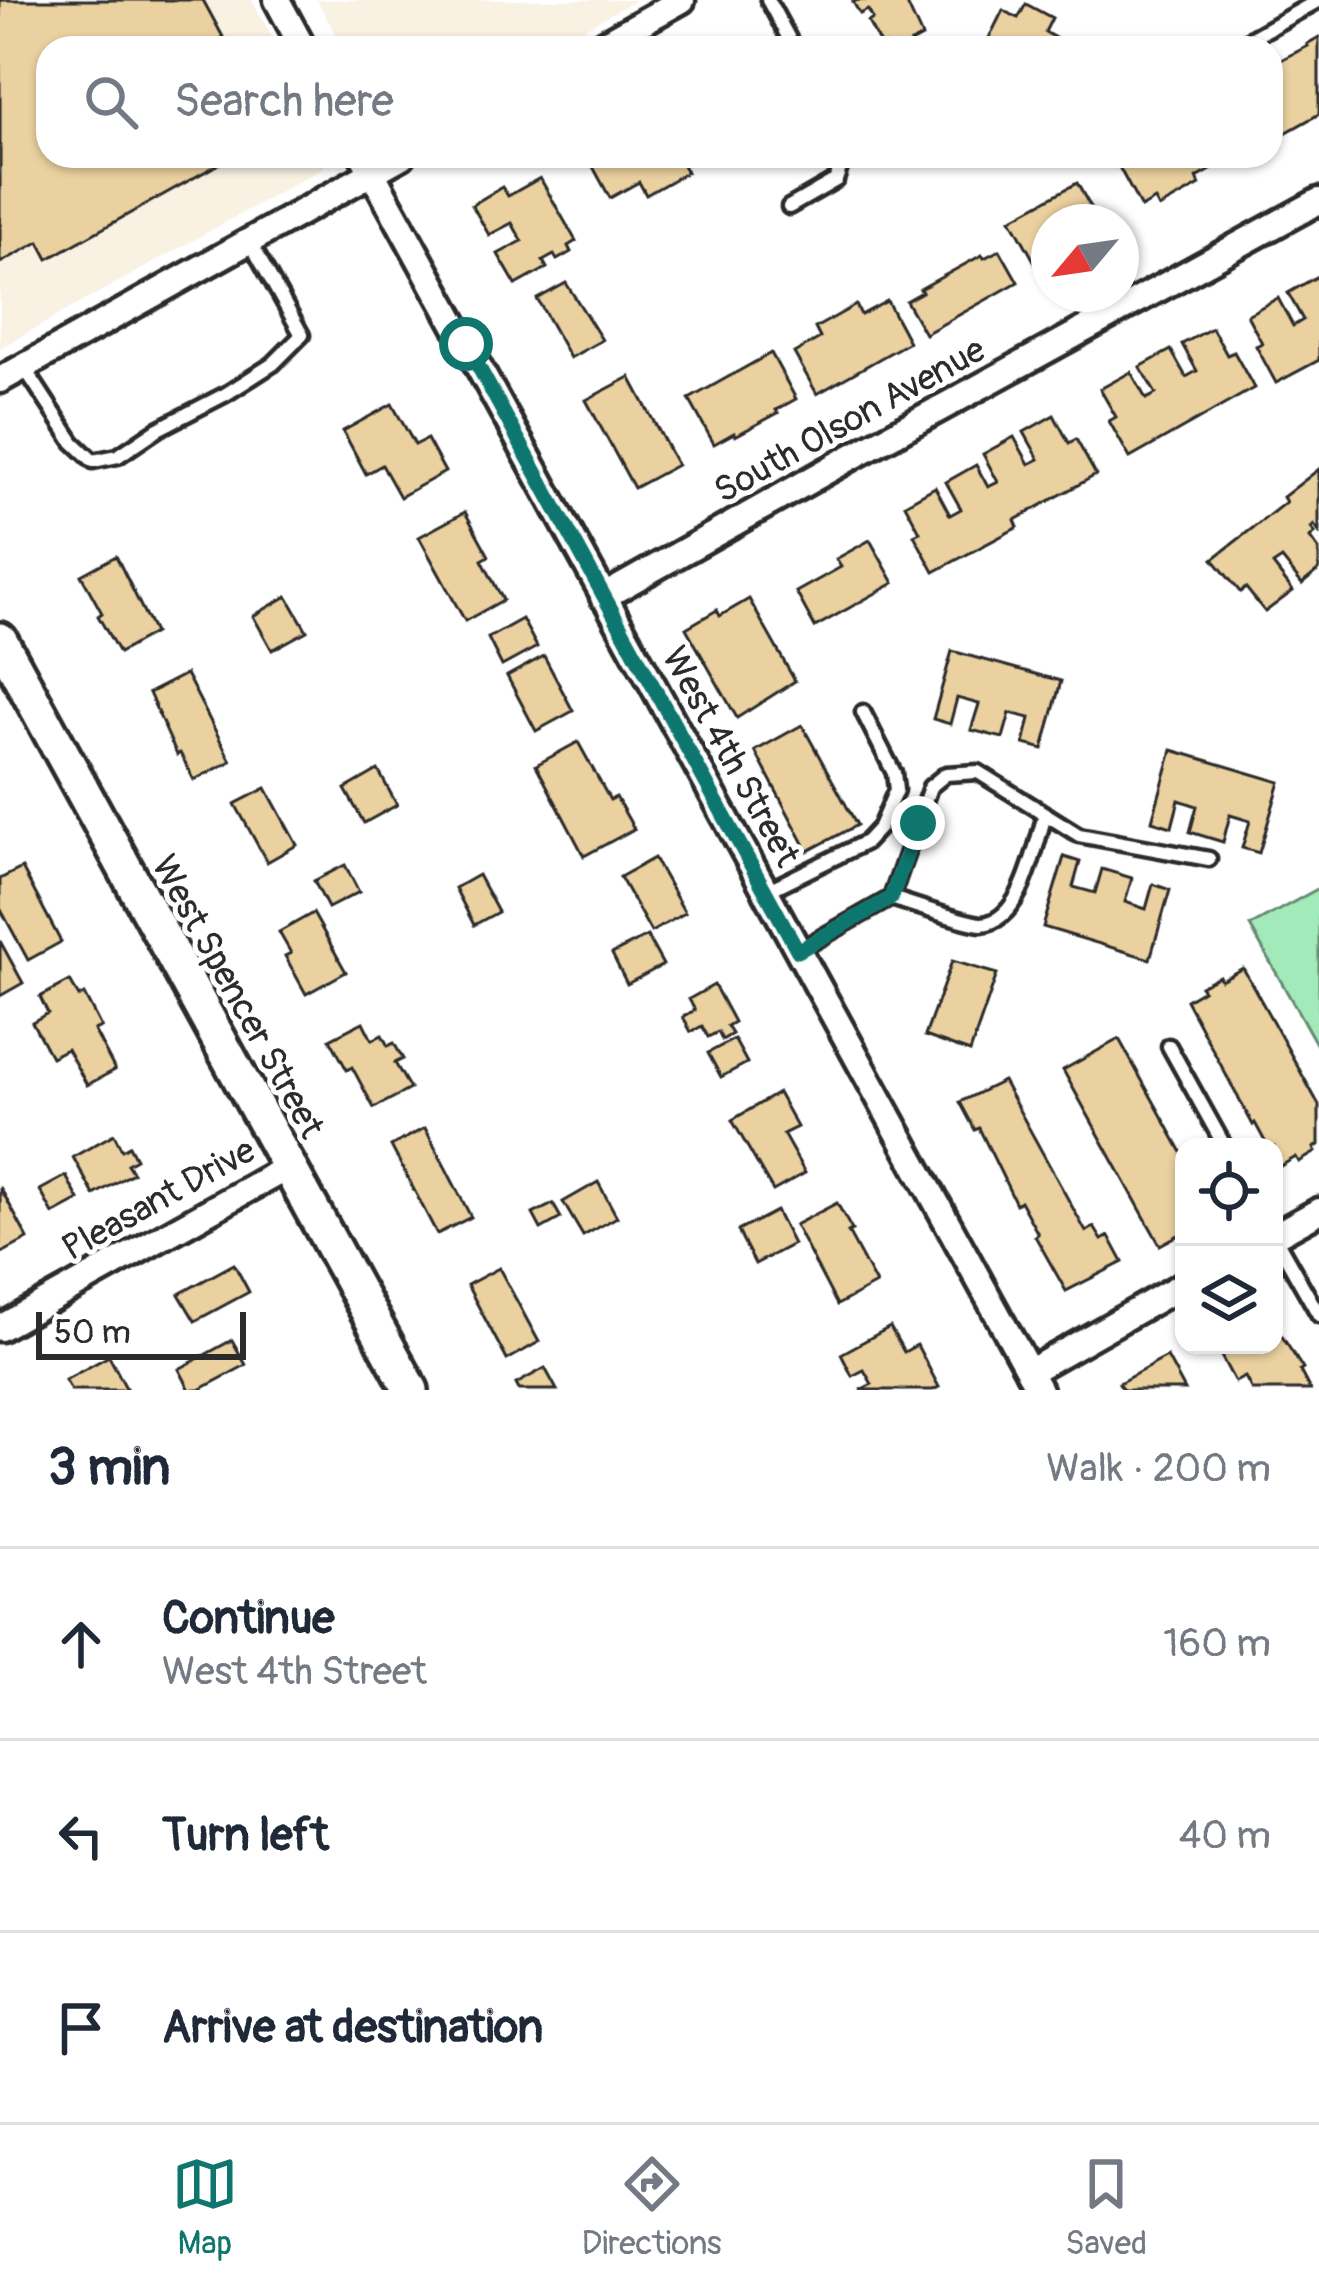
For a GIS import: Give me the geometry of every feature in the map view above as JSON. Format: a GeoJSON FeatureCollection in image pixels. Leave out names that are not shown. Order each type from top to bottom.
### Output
{"type":"FeatureCollection","features":[{"type":"Feature","properties":{"kind":"street"},"geometry":{"type":"LineString","coordinates":[[277,0],[296,36]]}},
{"type":"Feature","properties":{"kind":"street"},"geometry":{"type":"LineString","coordinates":[[618,36],[682,0]]}},
{"type":"Feature","properties":{"kind":"street"},"geometry":{"type":"LineString","coordinates":[[0,380],[249,241],[362,168]]}},
{"type":"Feature","properties":{"kind":"street","name":"West 4th Street"},"geometry":{"type":"LineString","coordinates":[[370,168],[1034,1381]]}},
{"type":"Feature","properties":{"kind":"street","name":"South Olson Avenue"},"geometry":{"type":"LineString","coordinates":[[603,597],[1319,201]]}},
{"type":"Feature","properties":{"kind":"street","name":"West Spencer Street"},"geometry":{"type":"LineString","coordinates":[[0,640],[411,1390]]}},
{"type":"Feature","properties":{"kind":"street","name":"Pleasant Drive"},"geometry":{"type":"LineString","coordinates":[[0,1328],[288,1167]]}},
{"type":"Feature","properties":{"kind":"street"},"geometry":{"type":"LineString","coordinates":[[1283,1231],[1319,1211]]}},
{"type":"Feature","properties":{"kind":"street"},"geometry":{"type":"LineString","coordinates":[[1034,1381],[1175,1290]]}},
{"type":"Feature","properties":{"kind":"lane"},"geometry":{"type":"LineString","coordinates":[[768,0],[788,36]]}},
{"type":"Feature","properties":{"kind":"lane"},"geometry":{"type":"LineString","coordinates":[[1255,36],[1319,0]]}},
{"type":"Feature","properties":{"kind":"lane"},"geometry":{"type":"LineString","coordinates":[[789,207],[836,180],[840,168]]}},
{"type":"Feature","properties":{"kind":"lane"},"geometry":{"type":"LineString","coordinates":[[24,367],[73,442],[93,461],[118,456],[158,428],[273,364],[302,335],[249,241]]}},
{"type":"Feature","properties":{"kind":"lane"},"geometry":{"type":"LineString","coordinates":[[766,892],[866,842],[880,827],[896,790],[894,773],[863,712]]}},
{"type":"Feature","properties":{"kind":"lane"},"geometry":{"type":"LineString","coordinates":[[798,951],[891,898],[930,787],[946,774],[978,772],[1079,835],[1210,860]]}},
{"type":"Feature","properties":{"kind":"lane"},"geometry":{"type":"LineString","coordinates":[[891,898],[981,924],[1002,916],[1018,898],[1045,815]]}},
{"type":"Feature","properties":{"kind":"lane"},"geometry":{"type":"LineString","coordinates":[[1169,1046],[1220,1138]]}},
{"type":"Feature","properties":{"kind":"lane"},"geometry":{"type":"LineString","coordinates":[[1280,1246],[1319,1315]]}},
{"type":"Feature","properties":{"kind":"shaded area"},"geometry":{"type":"Polygon","coordinates":[[[0,0],[252,0],[272,36],[36,36],[36,168],[322,168],[0,348],[0,0]]]}},
{"type":"Feature","properties":{"kind":"shaded area"},"geometry":{"type":"Polygon","coordinates":[[[317,0],[635,0],[570,36],[336,36],[317,0]]]}},
{"type":"Feature","properties":{"kind":"green space"},"geometry":{"type":"Polygon","coordinates":[[[1319,888],[1319,1049],[1250,926],[1319,888]]]}},
{"type":"Feature","properties":{"kind":"building"},"geometry":{"type":"Polygon","coordinates":[[[0,0],[203,0],[222,36],[36,36],[36,168],[211,168],[48,259],[39,242],[0,263],[0,0]]]}},
{"type":"Feature","properties":{"kind":"building"},"geometry":{"type":"Polygon","coordinates":[[[853,2],[906,2],[922,36],[876,36],[868,10],[860,14],[853,2]]]}},
{"type":"Feature","properties":{"kind":"building"},"geometry":{"type":"Polygon","coordinates":[[[1026,4],[1052,18],[1045,32],[1052,36],[990,36],[1003,10],[1018,18],[1026,4]]]}},
{"type":"Feature","properties":{"kind":"building"},"geometry":{"type":"Polygon","coordinates":[[[1319,37],[1319,114],[1283,134],[1283,59],[1319,37]]]}},
{"type":"Feature","properties":{"kind":"building"},"geometry":{"type":"Polygon","coordinates":[[[594,168],[685,168],[687,172],[646,195],[639,182],[610,198],[594,168]]]}},
{"type":"Feature","properties":{"kind":"building"},"geometry":{"type":"Polygon","coordinates":[[[1120,168],[1210,168],[1197,178],[1200,185],[1159,208],[1155,200],[1141,208],[1120,168]]]}},
{"type":"Feature","properties":{"kind":"building"},"geometry":{"type":"Polygon","coordinates":[[[540,178],[576,241],[568,246],[571,252],[543,261],[547,268],[516,285],[498,254],[522,241],[512,223],[489,235],[472,205],[502,187],[508,196],[540,178]]]}},
{"type":"Feature","properties":{"kind":"building"},"geometry":{"type":"Polygon","coordinates":[[[1077,183],[1089,204],[1038,204],[1077,183]]]}},
{"type":"Feature","properties":{"kind":"building"},"geometry":{"type":"Polygon","coordinates":[[[1031,208],[1031,255],[1011,219],[1031,208]]]}},
{"type":"Feature","properties":{"kind":"building"},"geometry":{"type":"Polygon","coordinates":[[[1000,250],[1018,282],[925,334],[906,301],[982,255],[1000,250]]]}},
{"type":"Feature","properties":{"kind":"building"},"geometry":{"type":"Polygon","coordinates":[[[1318,276],[1319,360],[1276,383],[1256,346],[1262,343],[1247,315],[1278,298],[1293,326],[1303,320],[1288,293],[1318,276]]]}},
{"type":"Feature","properties":{"kind":"building"},"geometry":{"type":"Polygon","coordinates":[[[566,283],[602,340],[570,358],[537,299],[566,283]]]}},
{"type":"Feature","properties":{"kind":"building"},"geometry":{"type":"Polygon","coordinates":[[[887,301],[909,342],[817,394],[794,353],[820,338],[815,328],[856,305],[861,315],[887,301]]]}},
{"type":"Feature","properties":{"kind":"building"},"geometry":{"type":"Polygon","coordinates":[[[1212,328],[1227,355],[1234,352],[1254,388],[1130,458],[1109,421],[1116,417],[1100,389],[1131,372],[1146,399],[1156,394],[1140,367],[1171,350],[1186,377],[1197,371],[1182,344],[1212,328]]]}},
{"type":"Feature","properties":{"kind":"building"},"geometry":{"type":"Polygon","coordinates":[[[771,353],[796,399],[778,413],[714,444],[689,399],[771,353]]]}},
{"type":"Feature","properties":{"kind":"building"},"geometry":{"type":"Polygon","coordinates":[[[630,377],[677,465],[634,488],[586,400],[630,377]]]}},
{"type":"Feature","properties":{"kind":"building"},"geometry":{"type":"Polygon","coordinates":[[[392,404],[415,445],[427,439],[445,472],[400,497],[382,465],[366,474],[343,431],[392,404]]]}},
{"type":"Feature","properties":{"kind":"building"},"geometry":{"type":"Polygon","coordinates":[[[1054,415],[1069,443],[1076,439],[1096,475],[1015,520],[1018,527],[934,572],[914,535],[920,532],[905,504],[935,487],[950,515],[961,509],[946,482],[976,465],[988,487],[998,482],[983,454],[1014,437],[1029,464],[1039,459],[1024,432],[1054,415]]]}},
{"type":"Feature","properties":{"kind":"building"},"geometry":{"type":"Polygon","coordinates":[[[1319,469],[1319,532],[1314,525],[1310,538],[1319,550],[1319,570],[1302,584],[1282,559],[1273,565],[1293,591],[1265,612],[1246,588],[1240,592],[1213,559],[1286,502],[1283,497],[1319,469]]]}},
{"type":"Feature","properties":{"kind":"building"},"geometry":{"type":"Polygon","coordinates":[[[465,512],[489,556],[482,560],[503,600],[465,621],[419,537],[465,512]]]}},
{"type":"Feature","properties":{"kind":"building"},"geometry":{"type":"Polygon","coordinates":[[[870,540],[894,583],[815,627],[796,592],[841,567],[836,559],[870,540]]]}},
{"type":"Feature","properties":{"kind":"building"},"geometry":{"type":"Polygon","coordinates":[[[116,556],[154,633],[119,653],[81,575],[116,556]]]}},
{"type":"Feature","properties":{"kind":"building"},"geometry":{"type":"Polygon","coordinates":[[[287,596],[307,631],[272,650],[253,616],[287,596]]]}},
{"type":"Feature","properties":{"kind":"building"},"geometry":{"type":"Polygon","coordinates":[[[749,599],[795,681],[737,718],[686,628],[749,599]]]}},
{"type":"Feature","properties":{"kind":"building"},"geometry":{"type":"Polygon","coordinates":[[[522,619],[537,647],[502,666],[488,638],[522,619]]]}},
{"type":"Feature","properties":{"kind":"building"},"geometry":{"type":"Polygon","coordinates":[[[952,651],[1061,681],[1043,749],[1024,744],[1030,718],[1010,713],[1003,738],[971,730],[979,704],[957,698],[950,724],[933,719],[952,651]]]}},
{"type":"Feature","properties":{"kind":"building"},"geometry":{"type":"Polygon","coordinates":[[[544,656],[573,711],[536,731],[507,676],[544,656]]]}},
{"type":"Feature","properties":{"kind":"building"},"geometry":{"type":"Polygon","coordinates":[[[186,674],[231,761],[194,780],[180,753],[177,755],[149,693],[186,674]]]}},
{"type":"Feature","properties":{"kind":"building"},"geometry":{"type":"Polygon","coordinates":[[[802,725],[857,825],[808,851],[755,751],[802,725]]]}},
{"type":"Feature","properties":{"kind":"building"},"geometry":{"type":"Polygon","coordinates":[[[578,742],[610,800],[616,797],[634,829],[584,856],[536,765],[578,742]]]}},
{"type":"Feature","properties":{"kind":"building"},"geometry":{"type":"Polygon","coordinates":[[[1172,750],[1280,782],[1259,853],[1242,848],[1250,821],[1230,815],[1223,842],[1190,832],[1197,806],[1179,800],[1172,827],[1152,821],[1172,750]]]}},
{"type":"Feature","properties":{"kind":"building"},"geometry":{"type":"Polygon","coordinates":[[[378,770],[397,805],[364,823],[345,789],[378,770]]]}},
{"type":"Feature","properties":{"kind":"building"},"geometry":{"type":"Polygon","coordinates":[[[266,788],[297,845],[267,862],[235,804],[266,788]]]}},
{"type":"Feature","properties":{"kind":"building"},"geometry":{"type":"Polygon","coordinates":[[[1064,857],[1080,862],[1073,887],[1095,893],[1102,869],[1132,878],[1125,902],[1146,909],[1153,884],[1170,890],[1150,959],[1043,927],[1064,857]]]}},
{"type":"Feature","properties":{"kind":"building"},"geometry":{"type":"Polygon","coordinates":[[[654,858],[685,913],[651,932],[620,877],[654,858]]]}},
{"type":"Feature","properties":{"kind":"building"},"geometry":{"type":"Polygon","coordinates":[[[345,865],[359,892],[328,908],[314,881],[345,865]]]}},
{"type":"Feature","properties":{"kind":"building"},"geometry":{"type":"Polygon","coordinates":[[[22,868],[61,942],[28,960],[0,908],[0,879],[22,868]]]}},
{"type":"Feature","properties":{"kind":"building"},"geometry":{"type":"Polygon","coordinates":[[[478,875],[498,912],[474,925],[455,888],[478,875]]]}},
{"type":"Feature","properties":{"kind":"building"},"geometry":{"type":"Polygon","coordinates":[[[313,913],[346,972],[306,994],[285,956],[291,953],[279,932],[313,913]]]}},
{"type":"Feature","properties":{"kind":"building"},"geometry":{"type":"Polygon","coordinates":[[[647,936],[663,965],[627,984],[612,954],[647,936]]]}},
{"type":"Feature","properties":{"kind":"building"},"geometry":{"type":"Polygon","coordinates":[[[0,941],[23,983],[0,996],[0,941]]]}},
{"type":"Feature","properties":{"kind":"building"},"geometry":{"type":"Polygon","coordinates":[[[952,961],[997,974],[970,1052],[925,1036],[952,961]]]}},
{"type":"Feature","properties":{"kind":"building"},"geometry":{"type":"Polygon","coordinates":[[[1243,968],[1319,1105],[1319,1145],[1299,1162],[1296,1157],[1283,1165],[1283,1138],[1263,1138],[1253,1125],[1186,1000],[1203,990],[1200,986],[1219,976],[1221,980],[1243,968]]]}},
{"type":"Feature","properties":{"kind":"building"},"geometry":{"type":"Polygon","coordinates":[[[70,981],[79,997],[84,994],[101,1027],[94,1030],[115,1070],[87,1085],[67,1049],[51,1057],[32,1022],[48,1013],[40,997],[70,981]]]}},
{"type":"Feature","properties":{"kind":"building"},"geometry":{"type":"Polygon","coordinates":[[[714,985],[734,1022],[727,1026],[732,1034],[722,1040],[718,1032],[708,1037],[702,1026],[691,1032],[683,1017],[695,1010],[689,999],[714,985]]]}},
{"type":"Feature","properties":{"kind":"building"},"geometry":{"type":"Polygon","coordinates":[[[363,1022],[372,1040],[382,1035],[388,1046],[394,1043],[403,1059],[395,1063],[410,1089],[374,1108],[330,1039],[363,1022]]]}},
{"type":"Feature","properties":{"kind":"building"},"geometry":{"type":"Polygon","coordinates":[[[734,1039],[747,1063],[721,1077],[708,1053],[734,1039]]]}},
{"type":"Feature","properties":{"kind":"building"},"geometry":{"type":"Polygon","coordinates":[[[1119,1039],[1175,1140],[1175,1237],[1160,1245],[1063,1070],[1119,1039]]]}},
{"type":"Feature","properties":{"kind":"building"},"geometry":{"type":"Polygon","coordinates":[[[1003,1081],[1086,1232],[1094,1227],[1102,1240],[1109,1236],[1123,1262],[1066,1291],[1020,1201],[1016,1204],[979,1128],[975,1130],[960,1102],[1003,1081]]]}},
{"type":"Feature","properties":{"kind":"building"},"geometry":{"type":"Polygon","coordinates":[[[778,1093],[797,1127],[783,1134],[805,1173],[773,1191],[732,1120],[778,1093]]]}},
{"type":"Feature","properties":{"kind":"building"},"geometry":{"type":"Polygon","coordinates":[[[425,1128],[471,1217],[437,1234],[391,1146],[425,1128]]]}},
{"type":"Feature","properties":{"kind":"building"},"geometry":{"type":"Polygon","coordinates":[[[114,1134],[122,1150],[129,1146],[136,1159],[127,1164],[133,1173],[94,1195],[73,1157],[114,1134]]]}},
{"type":"Feature","properties":{"kind":"building"},"geometry":{"type":"Polygon","coordinates":[[[66,1176],[79,1200],[53,1214],[40,1190],[66,1176]]]}},
{"type":"Feature","properties":{"kind":"building"},"geometry":{"type":"Polygon","coordinates":[[[598,1182],[617,1217],[583,1236],[563,1202],[598,1182]]]}},
{"type":"Feature","properties":{"kind":"building"},"geometry":{"type":"Polygon","coordinates":[[[0,1187],[28,1239],[0,1254],[0,1187]]]}},
{"type":"Feature","properties":{"kind":"building"},"geometry":{"type":"Polygon","coordinates":[[[837,1203],[876,1284],[837,1305],[795,1225],[837,1203]]]}},
{"type":"Feature","properties":{"kind":"building"},"geometry":{"type":"Polygon","coordinates":[[[553,1204],[561,1218],[541,1229],[533,1214],[553,1204]]]}},
{"type":"Feature","properties":{"kind":"building"},"geometry":{"type":"Polygon","coordinates":[[[776,1211],[793,1244],[755,1264],[738,1231],[776,1211]]]}},
{"type":"Feature","properties":{"kind":"building"},"geometry":{"type":"Polygon","coordinates":[[[234,1264],[249,1292],[195,1321],[179,1294],[234,1264]]]}},
{"type":"Feature","properties":{"kind":"building"},"geometry":{"type":"Polygon","coordinates":[[[499,1268],[539,1342],[507,1360],[467,1285],[499,1268]]]}},
{"type":"Feature","properties":{"kind":"building"},"geometry":{"type":"Polygon","coordinates":[[[890,1327],[904,1352],[917,1345],[939,1387],[860,1390],[872,1384],[864,1370],[852,1376],[841,1354],[890,1327]]]}},
{"type":"Feature","properties":{"kind":"building"},"geometry":{"type":"Polygon","coordinates":[[[1283,1338],[1310,1390],[1252,1390],[1245,1377],[1235,1382],[1220,1354],[1283,1354],[1283,1338]]]}},
{"type":"Feature","properties":{"kind":"building"},"geometry":{"type":"Polygon","coordinates":[[[232,1340],[246,1365],[199,1390],[190,1390],[179,1369],[232,1340]]]}},
{"type":"Feature","properties":{"kind":"building"},"geometry":{"type":"Polygon","coordinates":[[[109,1356],[127,1390],[71,1390],[65,1380],[109,1356]]]}},
{"type":"Feature","properties":{"kind":"building"},"geometry":{"type":"Polygon","coordinates":[[[1167,1357],[1185,1390],[1123,1390],[1119,1383],[1167,1357]]]}},
{"type":"Feature","properties":{"kind":"building"},"geometry":{"type":"Polygon","coordinates":[[[545,1368],[557,1390],[519,1390],[516,1384],[545,1368]]]}},
{"type":"Feature","properties":{"kind":"route"},"geometry":{"type":"LineString","coordinates":[[466,344],[798,951],[891,898],[918,823]]}}]}
